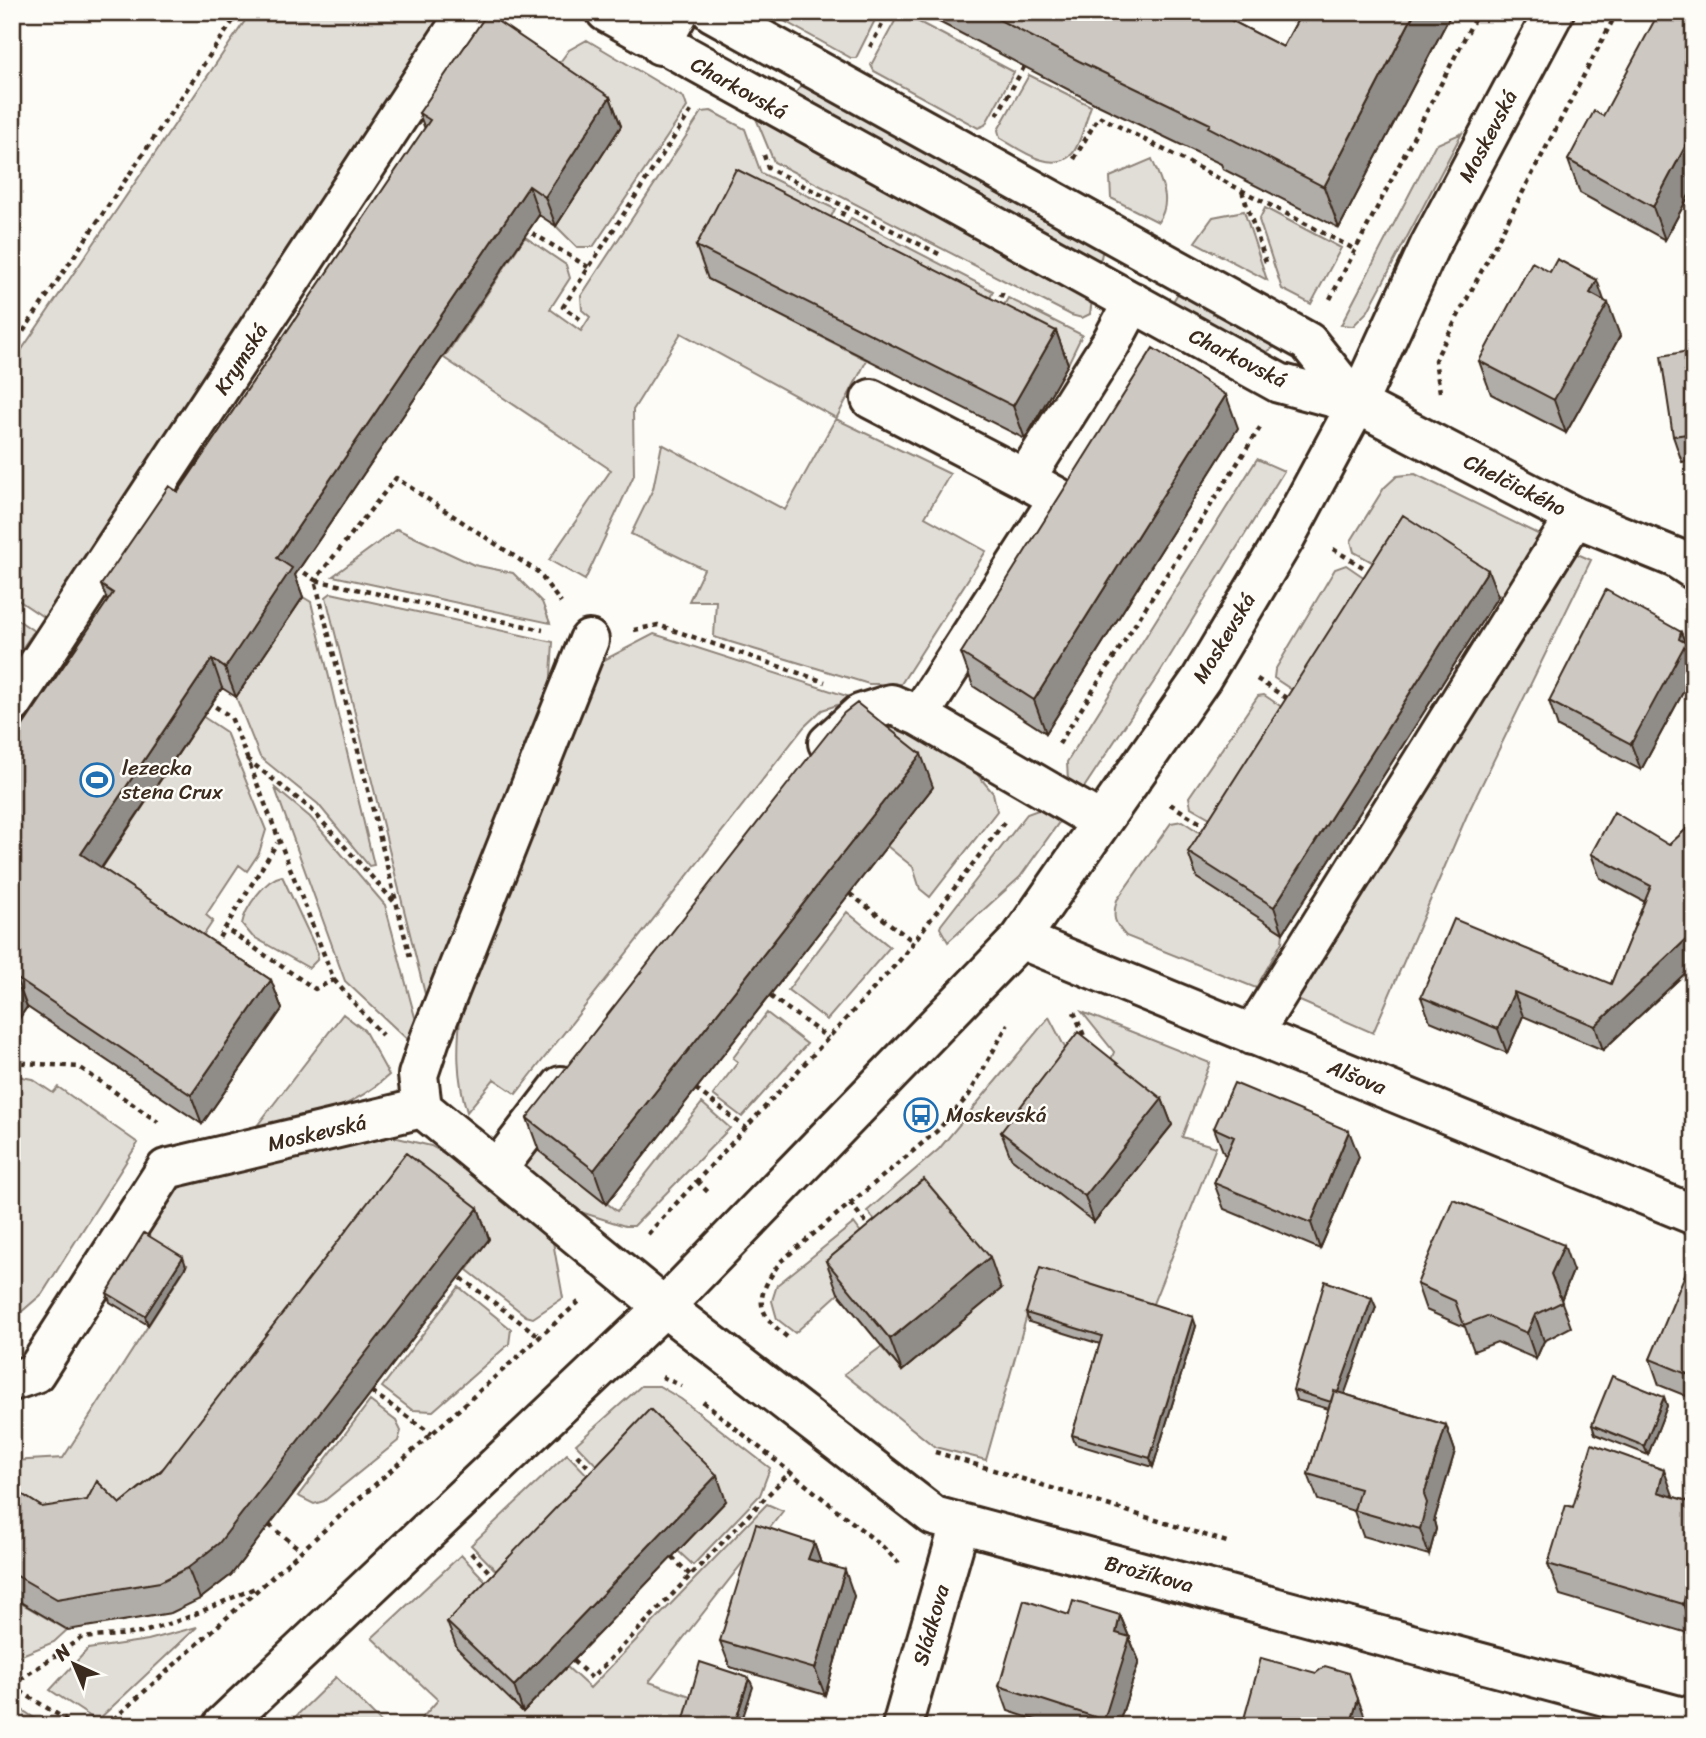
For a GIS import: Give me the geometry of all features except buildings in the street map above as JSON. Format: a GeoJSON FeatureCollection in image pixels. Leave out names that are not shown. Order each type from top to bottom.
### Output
{"type":"FeatureCollection","features":[{"type":"Feature","properties":{"kind":"street","name":"Krymská"},"geometry":{"type":"LineString","coordinates":[[12,704],[467,12]]}},
{"type":"Feature","properties":{"kind":"street","name":"Charkovská"},"geometry":{"type":"LineString","coordinates":[[606,12],[660,45],[1287,384],[1357,404]]}},
{"type":"Feature","properties":{"kind":"street"},"geometry":{"type":"LineString","coordinates":[[660,45],[679,12]]}},
{"type":"Feature","properties":{"kind":"street","name":"Charkovská"},"geometry":{"type":"LineString","coordinates":[[712,12],[1308,342],[1357,404]]}},
{"type":"Feature","properties":{"kind":"street","name":"Moskevská"},"geometry":{"type":"LineString","coordinates":[[222,1726],[664,1307],[1020,939],[1201,679],[1284,538],[1357,404],[1430,245],[1554,12]]}},
{"type":"Feature","properties":{"kind":"street"},"geometry":{"type":"LineString","coordinates":[[1026,479],[1111,343],[1133,302]]}},
{"type":"Feature","properties":{"kind":"street"},"geometry":{"type":"LineString","coordinates":[[871,399],[1059,498],[905,710]]}},
{"type":"Feature","properties":{"kind":"street","name":"Chelčického"},"geometry":{"type":"LineString","coordinates":[[1357,404],[1575,517],[1688,561]]}},
{"type":"Feature","properties":{"kind":"street"},"geometry":{"type":"LineString","coordinates":[[1252,1035],[1575,517]]}},
{"type":"Feature","properties":{"kind":"street"},"geometry":{"type":"LineString","coordinates":[[589,640],[420,1091],[498,1168],[664,1307]]}},
{"type":"Feature","properties":{"kind":"street"},"geometry":{"type":"LineString","coordinates":[[806,771],[830,742],[860,714],[905,710],[1101,822]]}},
{"type":"Feature","properties":{"kind":"street","name":"Alšova"},"geometry":{"type":"LineString","coordinates":[[1020,939],[1694,1215]]}},
{"type":"Feature","properties":{"kind":"street"},"geometry":{"type":"LineString","coordinates":[[498,1168],[579,1063]]}},
{"type":"Feature","properties":{"kind":"street","name":"Moskevská"},"geometry":{"type":"LineString","coordinates":[[12,1381],[35,1373],[166,1169],[420,1091]]}},
{"type":"Feature","properties":{"kind":"street","name":"Brožíkova"},"geometry":{"type":"LineString","coordinates":[[664,1307],[934,1516],[1694,1720]]}},
{"type":"Feature","properties":{"kind":"street","name":"Sládkova"},"geometry":{"type":"LineString","coordinates":[[902,1726],[960,1524]]}},
{"type":"Feature","properties":{"kind":"path"},"geometry":{"type":"LineString","coordinates":[[12,348],[239,12]]}},
{"type":"Feature","properties":{"kind":"path"},"geometry":{"type":"LineString","coordinates":[[864,58],[889,12]]}},
{"type":"Feature","properties":{"kind":"path"},"geometry":{"type":"LineString","coordinates":[[1308,342],[1478,12]]}},
{"type":"Feature","properties":{"kind":"path"},"geometry":{"type":"LineString","coordinates":[[1443,400],[1435,360],[1617,12]]}},
{"type":"Feature","properties":{"kind":"path"},"geometry":{"type":"LineString","coordinates":[[991,125],[1024,67]]}},
{"type":"Feature","properties":{"kind":"path"},"geometry":{"type":"LineString","coordinates":[[580,319],[562,307],[694,107]]}},
{"type":"Feature","properties":{"kind":"path"},"geometry":{"type":"LineString","coordinates":[[1069,168],[1099,116],[1356,250]]}},
{"type":"Feature","properties":{"kind":"path"},"geometry":{"type":"LineString","coordinates":[[1242,191],[1268,267]]}},
{"type":"Feature","properties":{"kind":"path"},"geometry":{"type":"LineString","coordinates":[[835,230],[846,207]]}},
{"type":"Feature","properties":{"kind":"path"},"geometry":{"type":"LineString","coordinates":[[520,225],[588,267]]}},
{"type":"Feature","properties":{"kind":"path"},"geometry":{"type":"LineString","coordinates":[[993,311],[1005,288]]}},
{"type":"Feature","properties":{"kind":"path"},"geometry":{"type":"LineString","coordinates":[[106,1726],[618,1267],[914,942],[1035,783],[1287,384]]}},
{"type":"Feature","properties":{"kind":"path"},"geometry":{"type":"LineString","coordinates":[[315,580],[396,478],[538,572],[589,640]]}},
{"type":"Feature","properties":{"kind":"path"},"geometry":{"type":"LineString","coordinates":[[1331,548],[1376,574]]}},
{"type":"Feature","properties":{"kind":"path"},"geometry":{"type":"LineString","coordinates":[[294,566],[315,580],[589,640],[658,625],[905,710]]}},
{"type":"Feature","properties":{"kind":"path"},"geometry":{"type":"LineString","coordinates":[[315,580],[410,958]]}},
{"type":"Feature","properties":{"kind":"path"},"geometry":{"type":"LineString","coordinates":[[1253,676],[1293,702]]}},
{"type":"Feature","properties":{"kind":"path"},"geometry":{"type":"LineString","coordinates":[[198,695],[231,717],[334,980],[420,1091]]}},
{"type":"Feature","properties":{"kind":"path"},"geometry":{"type":"LineString","coordinates":[[247,758],[311,809],[397,905]]}},
{"type":"Feature","properties":{"kind":"path"},"geometry":{"type":"LineString","coordinates":[[1166,802],[1212,830]]}},
{"type":"Feature","properties":{"kind":"path"},"geometry":{"type":"LineString","coordinates":[[212,948],[278,842]]}},
{"type":"Feature","properties":{"kind":"path"},"geometry":{"type":"LineString","coordinates":[[850,894],[914,942]]}},
{"type":"Feature","properties":{"kind":"path"},"geometry":{"type":"LineString","coordinates":[[225,928],[315,989],[334,980]]}},
{"type":"Feature","properties":{"kind":"path"},"geometry":{"type":"LineString","coordinates":[[770,996],[828,1038]]}},
{"type":"Feature","properties":{"kind":"path"},"geometry":{"type":"LineString","coordinates":[[1074,1011],[1088,1047]]}},
{"type":"Feature","properties":{"kind":"path"},"geometry":{"type":"LineString","coordinates":[[790,1339],[768,1322],[760,1299],[762,1289],[780,1262],[937,1131],[969,1095],[1009,1021]]}},
{"type":"Feature","properties":{"kind":"path"},"geometry":{"type":"LineString","coordinates":[[12,1062],[79,1067],[164,1126]]}},
{"type":"Feature","properties":{"kind":"path"},"geometry":{"type":"LineString","coordinates":[[696,1089],[746,1128]]}},
{"type":"Feature","properties":{"kind":"path"},"geometry":{"type":"LineString","coordinates":[[850,1203],[881,1240]]}},
{"type":"Feature","properties":{"kind":"path"},"geometry":{"type":"LineString","coordinates":[[461,1278],[539,1336]]}},
{"type":"Feature","properties":{"kind":"path"},"geometry":{"type":"LineString","coordinates":[[681,1384],[691,1392]]}},
{"type":"Feature","properties":{"kind":"path"},"geometry":{"type":"LineString","coordinates":[[372,1392],[432,1434]]}},
{"type":"Feature","properties":{"kind":"path"},"geometry":{"type":"LineString","coordinates":[[701,1400],[883,1547],[898,1563],[901,1571]]}},
{"type":"Feature","properties":{"kind":"path"},"geometry":{"type":"LineString","coordinates":[[927,1447],[937,1454]]}},
{"type":"Feature","properties":{"kind":"path"},"geometry":{"type":"LineString","coordinates":[[575,1453],[601,1479]]}},
{"type":"Feature","properties":{"kind":"path"},"geometry":{"type":"LineString","coordinates":[[573,1661],[592,1678],[790,1472]]}},
{"type":"Feature","properties":{"kind":"path"},"geometry":{"type":"LineString","coordinates":[[269,1525],[301,1550]]}},
{"type":"Feature","properties":{"kind":"path"},"geometry":{"type":"LineString","coordinates":[[470,1553],[499,1583]]}},
{"type":"Feature","properties":{"kind":"path"},"geometry":{"type":"LineString","coordinates":[[672,1557],[691,1576]]}},
{"type":"Feature","properties":{"kind":"path"},"geometry":{"type":"LineString","coordinates":[[76,1726],[12,1685],[81,1638],[141,1633],[186,1618],[263,1584]]}},
{"type":"Feature","properties":{"kind":"shaded area"},"geometry":{"type":"Polygon","coordinates":[[[251,12],[452,12],[45,618],[12,596],[12,364],[251,12]]]}},
{"type":"Feature","properties":{"kind":"shaded area"},"geometry":{"type":"Polygon","coordinates":[[[768,12],[879,12],[856,58],[851,58],[768,12]]]}},
{"type":"Feature","properties":{"kind":"shaded area"},"geometry":{"type":"Polygon","coordinates":[[[900,12],[1014,72],[985,125],[978,128],[874,71],[871,65],[900,12]]]}},
{"type":"Feature","properties":{"kind":"shaded area"},"geometry":{"type":"Polygon","coordinates":[[[587,40],[684,98],[687,107],[593,247],[577,247],[556,226],[621,126],[549,77],[569,50],[587,40]]]}},
{"type":"Feature","properties":{"kind":"shaded area"},"geometry":{"type":"Polygon","coordinates":[[[1029,75],[1091,106],[1078,144],[1064,160],[1055,162],[1035,158],[1000,138],[998,130],[1029,75]]]}},
{"type":"Feature","properties":{"kind":"shaded area"},"geometry":{"type":"Polygon","coordinates":[[[802,85],[1103,248],[1101,258],[1094,264],[793,96],[802,85]]]}},
{"type":"Feature","properties":{"kind":"shaded area"},"geometry":{"type":"Polygon","coordinates":[[[711,111],[745,129],[761,173],[835,209],[821,237],[709,279],[867,360],[836,419],[950,474],[925,517],[986,551],[901,684],[869,684],[714,637],[716,601],[689,601],[704,569],[631,534],[653,489],[662,444],[785,510],[836,418],[681,333],[633,410],[634,475],[585,580],[549,560],[611,470],[444,358],[525,237],[566,265],[570,278],[550,309],[581,331],[590,317],[582,310],[581,296],[702,112],[711,111]]]}},
{"type":"Feature","properties":{"kind":"shaded area"},"geometry":{"type":"Polygon","coordinates":[[[755,116],[1092,300],[1090,314],[1082,318],[1071,315],[774,162],[755,116]]]}},
{"type":"Feature","properties":{"kind":"shaded area"},"geometry":{"type":"Polygon","coordinates":[[[1462,133],[1368,311],[1353,326],[1341,325],[1435,145],[1462,133]]]}},
{"type":"Feature","properties":{"kind":"shaded area"},"geometry":{"type":"Polygon","coordinates":[[[1152,159],[1165,198],[1165,206],[1158,222],[1111,198],[1110,177],[1152,159]]]}},
{"type":"Feature","properties":{"kind":"shaded area"},"geometry":{"type":"Polygon","coordinates":[[[1265,208],[1341,248],[1311,304],[1282,289],[1259,220],[1265,208]]]}},
{"type":"Feature","properties":{"kind":"shaded area"},"geometry":{"type":"Polygon","coordinates":[[[1244,211],[1267,280],[1195,242],[1213,217],[1244,211]]]}},
{"type":"Feature","properties":{"kind":"shaded area"},"geometry":{"type":"Polygon","coordinates":[[[851,218],[993,291],[982,319],[836,245],[851,218]]]}},
{"type":"Feature","properties":{"kind":"shaded area"},"geometry":{"type":"Polygon","coordinates":[[[1180,290],[1274,342],[1273,348],[1263,354],[1172,303],[1180,290]]]}},
{"type":"Feature","properties":{"kind":"shaded area"},"geometry":{"type":"Polygon","coordinates":[[[1008,298],[1082,335],[1068,364],[993,325],[1008,298]]]}},
{"type":"Feature","properties":{"kind":"shaded area"},"geometry":{"type":"Polygon","coordinates":[[[1257,459],[1284,471],[1159,674],[1083,789],[1068,781],[1067,762],[1257,459]]]}},
{"type":"Feature","properties":{"kind":"shaded area"},"geometry":{"type":"Polygon","coordinates":[[[1415,474],[1542,536],[1505,593],[1498,596],[1413,541],[1392,573],[1354,552],[1351,541],[1384,488],[1397,476],[1415,474]]]}},
{"type":"Feature","properties":{"kind":"shaded area"},"geometry":{"type":"Polygon","coordinates":[[[397,529],[474,565],[513,573],[542,602],[550,623],[333,576],[397,529]]]}},
{"type":"Feature","properties":{"kind":"shaded area"},"geometry":{"type":"Polygon","coordinates":[[[1573,552],[1591,560],[1467,815],[1373,1033],[1293,998],[1573,552]]]}},
{"type":"Feature","properties":{"kind":"shaded area"},"geometry":{"type":"Polygon","coordinates":[[[1346,565],[1381,589],[1309,701],[1274,678],[1275,670],[1335,569],[1346,565]]]}},
{"type":"Feature","properties":{"kind":"shaded area"},"geometry":{"type":"Polygon","coordinates":[[[331,593],[553,642],[550,692],[432,1001],[425,994],[326,597],[331,593]]]}},
{"type":"Feature","properties":{"kind":"shaded area"},"geometry":{"type":"Polygon","coordinates":[[[303,597],[311,602],[374,865],[369,866],[318,804],[260,757],[236,697],[303,597]]]}},
{"type":"Feature","properties":{"kind":"shaded area"},"geometry":{"type":"Polygon","coordinates":[[[12,616],[34,631],[12,663],[12,616]]]}},
{"type":"Feature","properties":{"kind":"shaded area"},"geometry":{"type":"Polygon","coordinates":[[[654,634],[856,699],[822,710],[804,727],[516,1094],[494,1079],[467,1112],[458,1061],[461,1009],[579,702],[604,660],[654,634]]]}},
{"type":"Feature","properties":{"kind":"shaded area"},"geometry":{"type":"Polygon","coordinates":[[[1264,695],[1298,718],[1229,829],[1191,807],[1189,797],[1258,696],[1264,695]]]}},
{"type":"Feature","properties":{"kind":"shaded area"},"geometry":{"type":"Polygon","coordinates":[[[202,716],[226,732],[266,830],[259,853],[247,871],[239,865],[206,915],[213,921],[193,951],[91,883],[202,716]]]}},
{"type":"Feature","properties":{"kind":"shaded area"},"geometry":{"type":"Polygon","coordinates":[[[882,727],[909,729],[972,768],[993,793],[997,811],[930,897],[920,889],[913,867],[887,846],[933,787],[866,734],[882,727]]]}},
{"type":"Feature","properties":{"kind":"shaded area"},"geometry":{"type":"Polygon","coordinates":[[[275,788],[310,817],[385,905],[420,1036],[409,1041],[345,981],[275,788]]]}},
{"type":"Feature","properties":{"kind":"shaded area"},"geometry":{"type":"Polygon","coordinates":[[[1046,810],[1062,818],[1020,877],[948,942],[941,925],[1027,814],[1046,810]]]}},
{"type":"Feature","properties":{"kind":"shaded area"},"geometry":{"type":"Polygon","coordinates":[[[1182,821],[1219,845],[1198,878],[1283,933],[1282,942],[1256,988],[1126,936],[1117,923],[1114,915],[1117,900],[1171,823],[1182,821]]]}},
{"type":"Feature","properties":{"kind":"shaded area"},"geometry":{"type":"Polygon","coordinates":[[[282,876],[318,953],[317,960],[309,968],[252,936],[242,924],[257,895],[269,883],[282,876]]]}},
{"type":"Feature","properties":{"kind":"shaded area"},"geometry":{"type":"Polygon","coordinates":[[[847,912],[890,947],[827,1020],[788,990],[847,912]]]}},
{"type":"Feature","properties":{"kind":"shaded area"},"geometry":{"type":"Polygon","coordinates":[[[1082,1012],[1210,1063],[1182,1137],[1216,1147],[1152,1306],[1038,1276],[986,1460],[935,1447],[844,1374],[881,1347],[902,1370],[896,1244],[867,1211],[939,1149],[1049,1017],[1072,1061],[1106,1073],[1114,1052],[1082,1012]]]}},
{"type":"Feature","properties":{"kind":"shaded area"},"geometry":{"type":"Polygon","coordinates":[[[767,1013],[807,1044],[742,1117],[713,1095],[738,1062],[733,1058],[767,1013]]]}},
{"type":"Feature","properties":{"kind":"shaded area"},"geometry":{"type":"Polygon","coordinates":[[[343,1014],[364,1030],[389,1075],[374,1088],[342,1106],[308,1118],[253,1131],[343,1014]]]}},
{"type":"Feature","properties":{"kind":"shaded area"},"geometry":{"type":"Polygon","coordinates":[[[12,1075],[32,1079],[53,1093],[58,1087],[138,1143],[42,1294],[12,1320],[12,1075]]]}},
{"type":"Feature","properties":{"kind":"shaded area"},"geometry":{"type":"Polygon","coordinates":[[[591,1084],[539,1151],[617,1211],[702,1103],[730,1128],[634,1226],[625,1226],[568,1208],[511,1164],[591,1084]]]}},
{"type":"Feature","properties":{"kind":"shaded area"},"geometry":{"type":"Polygon","coordinates":[[[385,1135],[431,1146],[456,1160],[552,1236],[563,1298],[533,1318],[526,1316],[467,1270],[489,1239],[172,1502],[12,1512],[12,1461],[63,1458],[186,1267],[147,1243],[143,1231],[174,1187],[344,1139],[385,1135]]]}},
{"type":"Feature","properties":{"kind":"shaded area"},"geometry":{"type":"Polygon","coordinates":[[[854,1223],[879,1257],[795,1333],[777,1319],[772,1301],[777,1285],[854,1223]]]}},
{"type":"Feature","properties":{"kind":"shaded area"},"geometry":{"type":"Polygon","coordinates":[[[459,1287],[511,1329],[509,1344],[433,1411],[412,1410],[382,1387],[459,1287]]]}},
{"type":"Feature","properties":{"kind":"shaded area"},"geometry":{"type":"Polygon","coordinates":[[[641,1386],[659,1386],[681,1399],[770,1468],[760,1495],[693,1565],[678,1551],[726,1501],[608,1477],[576,1444],[641,1386]]]}},
{"type":"Feature","properties":{"kind":"shaded area"},"geometry":{"type":"Polygon","coordinates":[[[370,1401],[396,1421],[401,1431],[398,1441],[324,1501],[314,1504],[298,1496],[370,1401]]]}},
{"type":"Feature","properties":{"kind":"shaded area"},"geometry":{"type":"Polygon","coordinates":[[[567,1454],[598,1486],[507,1582],[471,1545],[567,1454]]]}},
{"type":"Feature","properties":{"kind":"shaded area"},"geometry":{"type":"Polygon","coordinates":[[[767,1504],[783,1511],[649,1682],[696,1698],[688,1726],[415,1726],[438,1700],[372,1638],[461,1555],[497,1593],[523,1711],[567,1667],[590,1688],[767,1504]]]}},
{"type":"Feature","properties":{"kind":"shaded area"},"geometry":{"type":"Polygon","coordinates":[[[12,1598],[67,1630],[54,1642],[12,1659],[12,1598]]]}},
{"type":"Feature","properties":{"kind":"shaded area"},"geometry":{"type":"Polygon","coordinates":[[[197,1627],[97,1721],[50,1690],[88,1649],[148,1640],[197,1627]]]}},
{"type":"Feature","properties":{"kind":"shaded area"},"geometry":{"type":"Polygon","coordinates":[[[336,1677],[385,1726],[286,1726],[336,1677]]]}},
{"type":"Feature","properties":{"kind":"shaded area"},"geometry":{"type":"Polygon","coordinates":[[[12,1703],[46,1726],[12,1726],[12,1703]]]}},
{"type":"Feature","properties":{"kind":"place","name":"lezecka stena Crux"},"geometry":{"type":"Point","coordinates":[97,780]}},
{"type":"Feature","properties":{"kind":"place","name":"Moskevská"},"geometry":{"type":"Point","coordinates":[921,1115]}}]}
